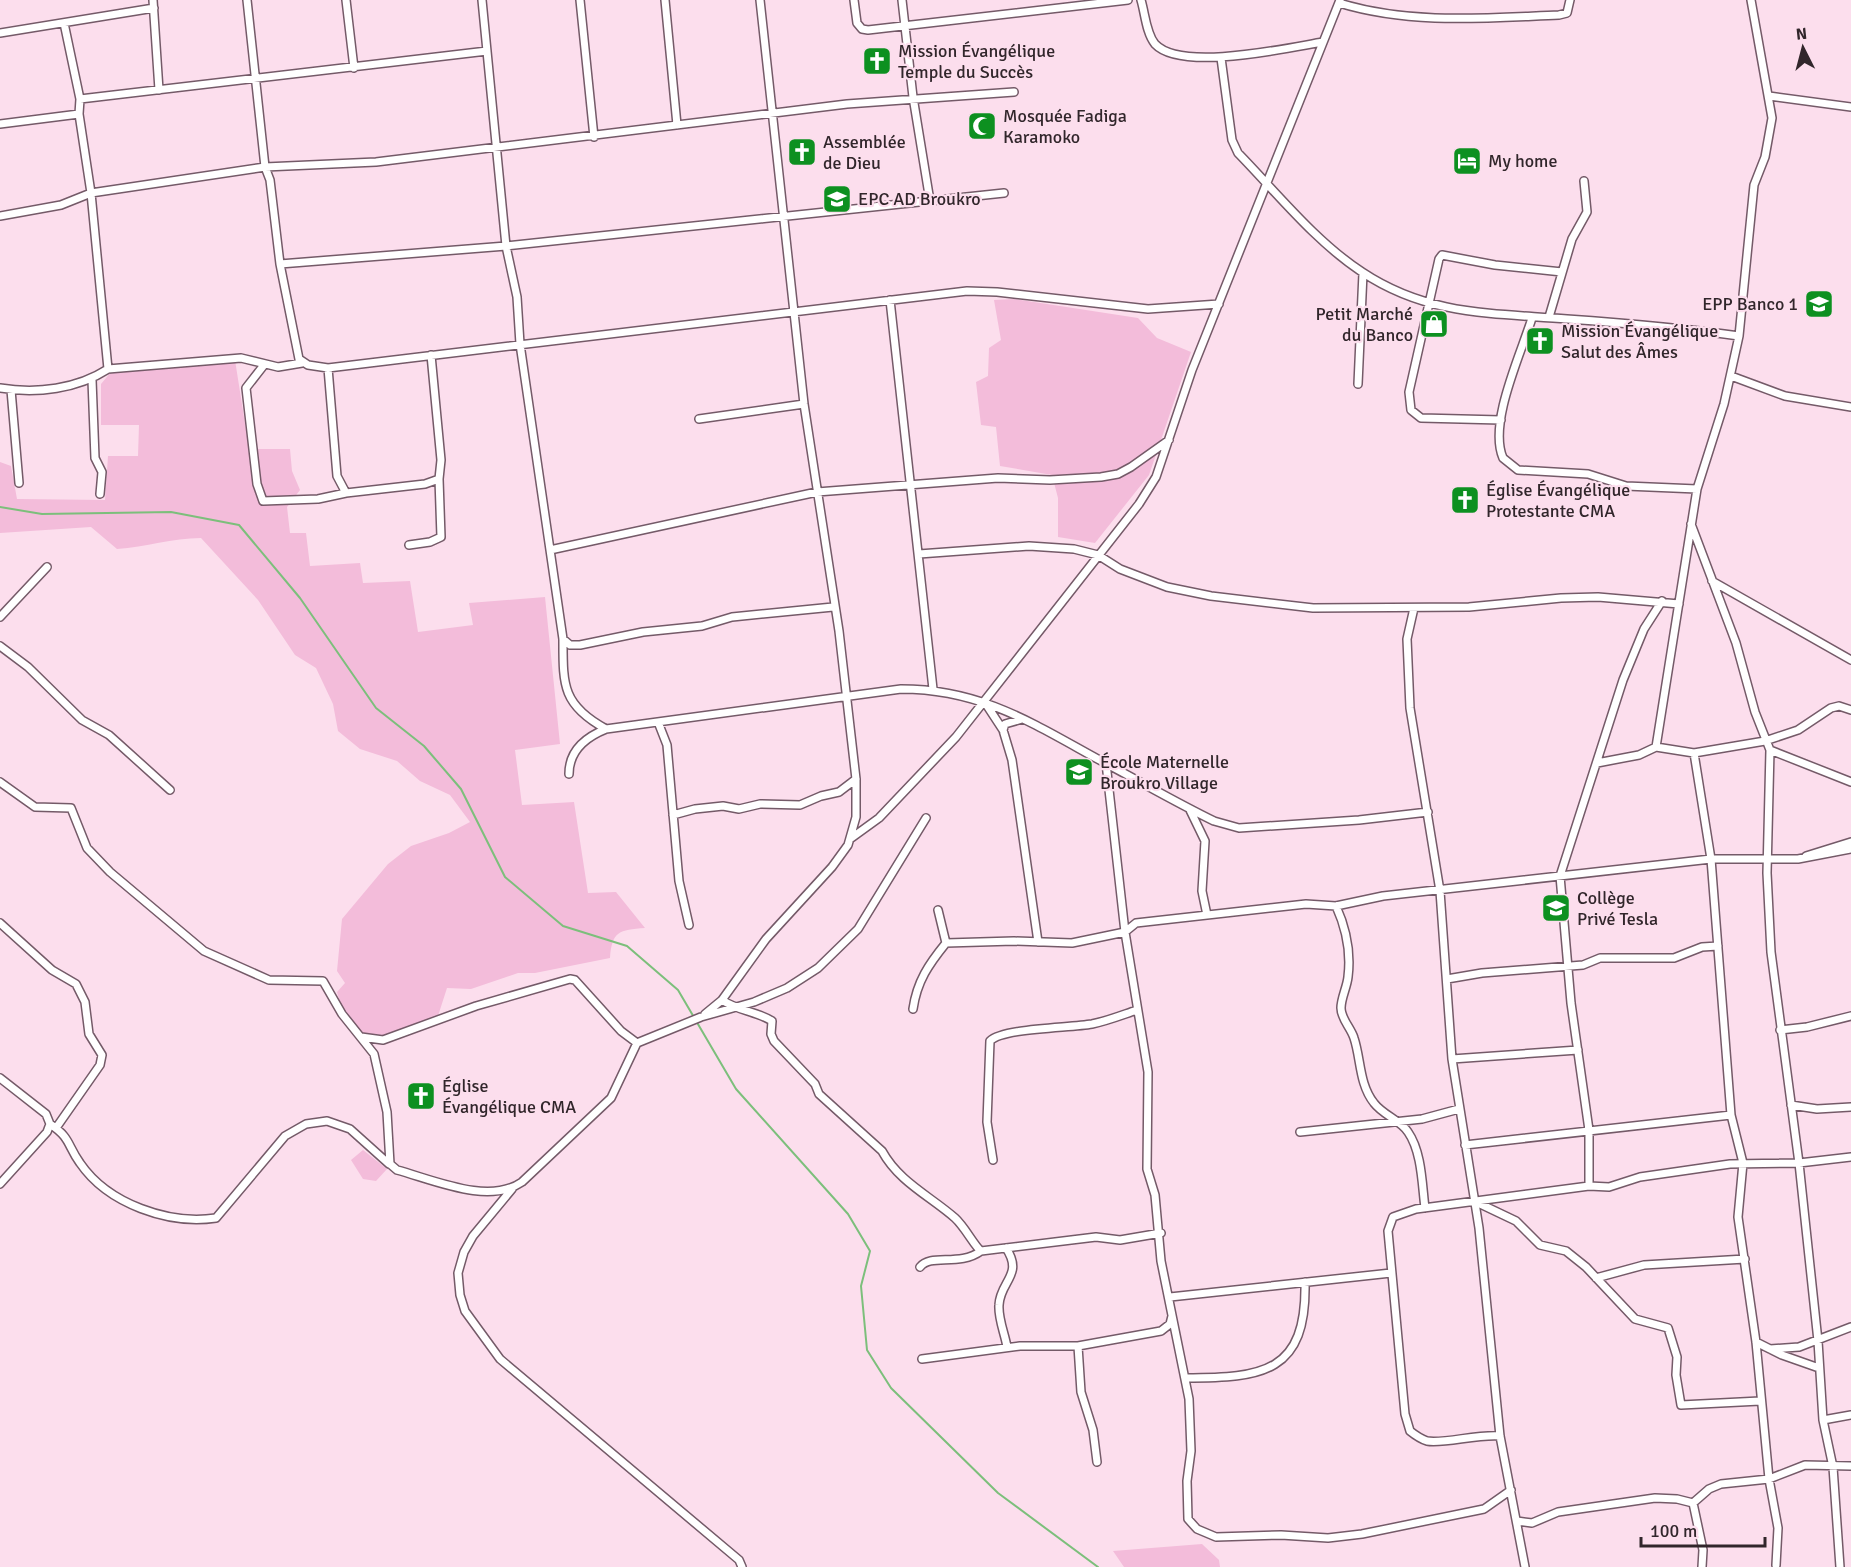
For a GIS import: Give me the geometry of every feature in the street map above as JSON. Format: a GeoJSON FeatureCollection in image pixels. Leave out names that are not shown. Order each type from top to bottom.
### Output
{"type":"FeatureCollection","features":[{"type":"Feature","properties":{"kind":"street"},"geometry":{"type":"LineString","coordinates":[[153,0],[159,90]]}},
{"type":"Feature","properties":{"kind":"street"},"geometry":{"type":"LineString","coordinates":[[247,0],[265,167],[270,180],[280,264],[299,359],[303,363]]}},
{"type":"Feature","properties":{"kind":"street"},"geometry":{"type":"LineString","coordinates":[[346,0],[354,68]]}},
{"type":"Feature","properties":{"kind":"street"},"geometry":{"type":"LineString","coordinates":[[482,0],[506,246],[517,297],[520,344],[563,639],[563,672],[569,697],[585,718],[606,729]]}},
{"type":"Feature","properties":{"kind":"street"},"geometry":{"type":"LineString","coordinates":[[580,0],[594,137]]}},
{"type":"Feature","properties":{"kind":"street"},"geometry":{"type":"LineString","coordinates":[[666,0],[677,124]]}},
{"type":"Feature","properties":{"kind":"street"},"geometry":{"type":"LineString","coordinates":[[701,1017],[722,1000],[766,939],[832,867],[850,839],[856,817],[856,778],[804,404],[760,0]]}},
{"type":"Feature","properties":{"kind":"street"},"geometry":{"type":"LineString","coordinates":[[854,0],[857,23],[861,29],[1128,0]]}},
{"type":"Feature","properties":{"kind":"street"},"geometry":{"type":"LineString","coordinates":[[902,0],[913,97],[930,201]]}},
{"type":"Feature","properties":{"kind":"street"},"geometry":{"type":"LineString","coordinates":[[1141,0],[1150,36],[1161,49],[1184,56],[1221,58],[1323,42]]}},
{"type":"Feature","properties":{"kind":"street"},"geometry":{"type":"LineString","coordinates":[[850,839],[879,818],[956,737],[1139,504],[1156,477],[1192,370],[1340,2],[1390,16],[1456,19],[1559,15],[1567,13],[1570,0]]}},
{"type":"Feature","properties":{"kind":"street"},"geometry":{"type":"LineString","coordinates":[[1656,747],[1697,489],[1731,376],[1739,336],[1754,185],[1765,157],[1772,118],[1751,0]]}},
{"type":"Feature","properties":{"kind":"street"},"geometry":{"type":"LineString","coordinates":[[0,33],[154,8]]}},
{"type":"Feature","properties":{"kind":"street"},"geometry":{"type":"LineString","coordinates":[[64,23],[81,99],[79,114],[91,193],[108,369]]}},
{"type":"Feature","properties":{"kind":"street"},"geometry":{"type":"LineString","coordinates":[[81,99],[488,51]]}},
{"type":"Feature","properties":{"kind":"street"},"geometry":{"type":"LineString","coordinates":[[1221,58],[1234,147],[1321,238],[1363,273],[1428,305],[1486,315],[1549,317],[1739,336]]}},
{"type":"Feature","properties":{"kind":"street"},"geometry":{"type":"LineString","coordinates":[[0,216],[61,205],[91,193],[265,167],[376,162],[913,97],[1014,93]]}},
{"type":"Feature","properties":{"kind":"street"},"geometry":{"type":"LineString","coordinates":[[1769,96],[1851,107]]}},
{"type":"Feature","properties":{"kind":"street"},"geometry":{"type":"LineString","coordinates":[[0,124],[79,114]]}},
{"type":"Feature","properties":{"kind":"street"},"geometry":{"type":"LineString","coordinates":[[1549,317],[1572,238],[1587,212],[1584,181]]}},
{"type":"Feature","properties":{"kind":"street"},"geometry":{"type":"LineString","coordinates":[[280,264],[506,246],[1004,193]]}},
{"type":"Feature","properties":{"kind":"street"},"geometry":{"type":"LineString","coordinates":[[1500,420],[1421,418],[1411,410],[1409,392],[1428,305],[1442,255],[1495,265],[1562,272]]}},
{"type":"Feature","properties":{"kind":"street"},"geometry":{"type":"LineString","coordinates":[[1358,384],[1363,273]]}},
{"type":"Feature","properties":{"kind":"street"},"geometry":{"type":"LineString","coordinates":[[0,388],[11,390],[69,388],[92,380],[108,369],[241,358],[278,368],[303,363],[328,368],[794,310],[967,291],[1022,294],[1148,309],[1219,304]]}},
{"type":"Feature","properties":{"kind":"street"},"geometry":{"type":"LineString","coordinates":[[890,300],[933,689]]}},
{"type":"Feature","properties":{"kind":"street"},"geometry":{"type":"LineString","coordinates":[[1532,318],[1500,420],[1499,450],[1510,466],[1518,470],[1588,474],[1626,486],[1697,489]]}},
{"type":"Feature","properties":{"kind":"street"},"geometry":{"type":"LineString","coordinates":[[409,545],[430,542],[441,537],[439,479],[441,460],[431,355]]}},
{"type":"Feature","properties":{"kind":"street"},"geometry":{"type":"LineString","coordinates":[[264,365],[246,388],[257,484],[263,501],[318,499],[424,484],[439,479]]}},
{"type":"Feature","properties":{"kind":"street"},"geometry":{"type":"LineString","coordinates":[[328,368],[337,476],[346,494]]}},
{"type":"Feature","properties":{"kind":"street"},"geometry":{"type":"LineString","coordinates":[[1731,376],[1785,396],[1851,407]]}},
{"type":"Feature","properties":{"kind":"street"},"geometry":{"type":"LineString","coordinates":[[92,380],[96,458],[102,472],[100,494]]}},
{"type":"Feature","properties":{"kind":"street"},"geometry":{"type":"LineString","coordinates":[[11,390],[19,483]]}},
{"type":"Feature","properties":{"kind":"street"},"geometry":{"type":"LineString","coordinates":[[699,419],[804,404]]}},
{"type":"Feature","properties":{"kind":"street"},"geometry":{"type":"LineString","coordinates":[[550,550],[817,492],[998,478],[1050,480],[1118,474],[1170,439]]}},
{"type":"Feature","properties":{"kind":"street"},"geometry":{"type":"LineString","coordinates":[[1691,524],[1736,643],[1765,741],[1770,750],[1767,858],[1771,952],[1799,1163],[1818,1341],[1822,1420],[1833,1467],[1840,1567]]}},
{"type":"Feature","properties":{"kind":"street"},"geometry":{"type":"LineString","coordinates":[[919,554],[1052,546],[1098,555],[1120,568],[1167,586],[1211,596],[1313,608],[1469,607],[1561,598],[1662,601],[1679,604]]}},
{"type":"Feature","properties":{"kind":"street"},"geometry":{"type":"LineString","coordinates":[[0,616],[47,567]]}},
{"type":"Feature","properties":{"kind":"street"},"geometry":{"type":"LineString","coordinates":[[1712,581],[1851,660]]}},
{"type":"Feature","properties":{"kind":"street"},"geometry":{"type":"LineString","coordinates":[[1589,1186],[1589,1130],[1578,1050],[1560,876],[1623,680],[1644,629],[1662,601]]}},
{"type":"Feature","properties":{"kind":"street"},"geometry":{"type":"LineString","coordinates":[[563,639],[570,645],[580,645],[643,632],[702,627],[732,617],[833,607]]}},
{"type":"Feature","properties":{"kind":"street"},"geometry":{"type":"LineString","coordinates":[[1414,608],[1407,639],[1406,667],[1410,708],[1440,891],[1452,1059],[1479,1228],[1500,1436],[1525,1567]]}},
{"type":"Feature","properties":{"kind":"street"},"geometry":{"type":"LineString","coordinates":[[0,646],[28,667],[82,720],[109,735],[170,790]]}},
{"type":"Feature","properties":{"kind":"street"},"geometry":{"type":"LineString","coordinates":[[569,774],[569,764],[588,736],[606,729],[901,689],[933,689],[984,701],[1023,718],[1190,809],[1214,821],[1239,828],[1359,820],[1428,812]]}},
{"type":"Feature","properties":{"kind":"street"},"geometry":{"type":"LineString","coordinates":[[984,701],[1003,730],[1019,794],[1038,942]]}},
{"type":"Feature","properties":{"kind":"street"},"geometry":{"type":"LineString","coordinates":[[1598,763],[1639,755],[1656,747],[1694,753],[1765,741],[1790,734],[1831,708],[1839,706],[1851,710]]}},
{"type":"Feature","properties":{"kind":"street"},"geometry":{"type":"LineString","coordinates":[[1003,730],[1005,724],[1023,718]]}},
{"type":"Feature","properties":{"kind":"street"},"geometry":{"type":"LineString","coordinates":[[658,722],[667,745],[679,881],[689,925]]}},
{"type":"Feature","properties":{"kind":"street"},"geometry":{"type":"LineString","coordinates":[[1770,750],[1851,782]]}},
{"type":"Feature","properties":{"kind":"street"},"geometry":{"type":"LineString","coordinates":[[1694,753],[1711,858],[1713,911],[1718,946],[1731,1115],[1743,1163],[1738,1217],[1756,1342],[1769,1479],[1778,1528],[1776,1565]]}},
{"type":"Feature","properties":{"kind":"street"},"geometry":{"type":"LineString","coordinates":[[1106,763],[1125,932],[1148,1072],[1147,1169],[1155,1195],[1161,1233],[1161,1261],[1185,1378],[1191,1451],[1187,1481],[1188,1519],[1197,1529],[1215,1537],[1281,1535],[1328,1538],[1362,1534],[1484,1509],[1511,1490]]}},
{"type":"Feature","properties":{"kind":"street"},"geometry":{"type":"LineString","coordinates":[[673,815],[695,809],[723,806],[739,809],[760,804],[800,805],[821,796],[839,792],[856,778]]}},
{"type":"Feature","properties":{"kind":"street"},"geometry":{"type":"LineString","coordinates":[[0,782],[35,807],[71,808],[87,848],[110,872],[204,951],[269,980],[323,981],[342,1014],[374,1054],[384,1093],[390,1164]]}},
{"type":"Feature","properties":{"kind":"street"},"geometry":{"type":"LineString","coordinates":[[1190,809],[1204,841],[1202,891],[1207,915]]}},
{"type":"Feature","properties":{"kind":"street"},"geometry":{"type":"LineString","coordinates":[[742,1567],[739,1560],[500,1359],[465,1311],[460,1295],[458,1273],[464,1252],[473,1236],[512,1189],[611,1098],[637,1043],[701,1017],[734,1009],[787,988],[818,968],[858,929],[926,818]]}},
{"type":"Feature","properties":{"kind":"street"},"geometry":{"type":"LineString","coordinates":[[1798,859],[1818,850],[1851,842]]}},
{"type":"Feature","properties":{"kind":"street"},"geometry":{"type":"LineString","coordinates":[[946,943],[1072,943],[1125,932],[1136,923],[1306,904],[1336,906],[1383,896],[1711,858],[1798,859],[1851,849]]}},
{"type":"Feature","properties":{"kind":"street"},"geometry":{"type":"LineString","coordinates":[[1336,906],[1344,925],[1348,955],[1348,978],[1341,1009],[1353,1036],[1358,1066],[1369,1096],[1379,1108],[1408,1132],[1414,1145],[1425,1208]]}},
{"type":"Feature","properties":{"kind":"street"},"geometry":{"type":"LineString","coordinates":[[938,910],[946,943]]}},
{"type":"Feature","properties":{"kind":"street"},"geometry":{"type":"LineString","coordinates":[[0,923],[52,970],[76,984],[85,1002],[89,1034],[102,1055],[100,1065],[53,1126],[0,1184]]}},
{"type":"Feature","properties":{"kind":"street"},"geometry":{"type":"LineString","coordinates":[[913,1009],[915,992],[925,969],[946,943]]}},
{"type":"Feature","properties":{"kind":"street"},"geometry":{"type":"LineString","coordinates":[[1447,979],[1482,973],[1583,965],[1600,958],[1674,958],[1702,947],[1718,946]]}},
{"type":"Feature","properties":{"kind":"street"},"geometry":{"type":"LineString","coordinates":[[361,1038],[383,1040],[476,1006],[570,979],[575,980],[621,1031],[637,1043]]}},
{"type":"Feature","properties":{"kind":"street"},"geometry":{"type":"LineString","coordinates":[[722,1000],[734,1009],[764,1016],[772,1021],[771,1034],[774,1041],[815,1084],[819,1094],[882,1152],[889,1164],[912,1187],[955,1218],[970,1234],[981,1251]]}},
{"type":"Feature","properties":{"kind":"street"},"geometry":{"type":"LineString","coordinates":[[993,1160],[987,1111],[990,1041],[1010,1032],[1094,1024],[1137,1010]]}},
{"type":"Feature","properties":{"kind":"street"},"geometry":{"type":"LineString","coordinates":[[1780,1030],[1807,1027],[1851,1016]]}},
{"type":"Feature","properties":{"kind":"street"},"geometry":{"type":"LineString","coordinates":[[1452,1059],[1578,1050]]}},
{"type":"Feature","properties":{"kind":"street"},"geometry":{"type":"LineString","coordinates":[[0,1078],[46,1114],[53,1126],[64,1134],[80,1164],[104,1187],[129,1203],[179,1220],[216,1218],[285,1136],[306,1124],[327,1121],[350,1129],[397,1170],[475,1190],[500,1193],[512,1189]]}},
{"type":"Feature","properties":{"kind":"street"},"geometry":{"type":"LineString","coordinates":[[1791,1105],[1817,1109],[1851,1107]]}},
{"type":"Feature","properties":{"kind":"street"},"geometry":{"type":"LineString","coordinates":[[1300,1132],[1394,1120],[1422,1119],[1459,1109]]}},
{"type":"Feature","properties":{"kind":"street"},"geometry":{"type":"LineString","coordinates":[[1465,1145],[1731,1115]]}},
{"type":"Feature","properties":{"kind":"street"},"geometry":{"type":"LineString","coordinates":[[1500,1436],[1463,1437],[1435,1441],[1425,1440],[1410,1431],[1405,1414],[1391,1273],[1388,1231],[1393,1217],[1400,1212],[1425,1208],[1589,1186],[1609,1187],[1640,1178],[1743,1163],[1799,1163],[1851,1157]]}},
{"type":"Feature","properties":{"kind":"street"},"geometry":{"type":"LineString","coordinates":[[1474,1201],[1516,1221],[1540,1245],[1566,1251],[1596,1278],[1635,1319],[1668,1328],[1677,1357],[1676,1375],[1681,1405],[1760,1401]]}},
{"type":"Feature","properties":{"kind":"street"},"geometry":{"type":"LineString","coordinates":[[920,1268],[928,1261],[967,1260],[981,1251],[1096,1237],[1120,1240],[1161,1233]]}},
{"type":"Feature","properties":{"kind":"street"},"geometry":{"type":"LineString","coordinates":[[1006,1248],[1013,1259],[1013,1268],[999,1302],[999,1314],[1007,1347]]}},
{"type":"Feature","properties":{"kind":"street"},"geometry":{"type":"LineString","coordinates":[[1596,1278],[1644,1265],[1745,1259]]}},
{"type":"Feature","properties":{"kind":"street"},"geometry":{"type":"LineString","coordinates":[[1170,1297],[1391,1273]]}},
{"type":"Feature","properties":{"kind":"street"},"geometry":{"type":"LineString","coordinates":[[1185,1378],[1237,1375],[1275,1367],[1298,1338],[1305,1310],[1305,1282]]}},
{"type":"Feature","properties":{"kind":"street"},"geometry":{"type":"LineString","coordinates":[[922,1359],[1007,1347],[1078,1346],[1161,1331],[1170,1324],[1173,1313]]}},
{"type":"Feature","properties":{"kind":"street"},"geometry":{"type":"LineString","coordinates":[[1770,1349],[1799,1347],[1851,1327]]}},
{"type":"Feature","properties":{"kind":"street"},"geometry":{"type":"LineString","coordinates":[[1756,1342],[1819,1368]]}},
{"type":"Feature","properties":{"kind":"street"},"geometry":{"type":"LineString","coordinates":[[1078,1346],[1081,1392],[1093,1430],[1097,1462]]}},
{"type":"Feature","properties":{"kind":"street"},"geometry":{"type":"LineString","coordinates":[[1822,1420],[1851,1415]]}},
{"type":"Feature","properties":{"kind":"street"},"geometry":{"type":"LineString","coordinates":[[1694,1503],[1708,1490],[1721,1484],[1769,1479],[1805,1465],[1851,1466]]}},
{"type":"Feature","properties":{"kind":"street"},"geometry":{"type":"LineString","coordinates":[[1517,1521],[1532,1523],[1558,1512],[1655,1498],[1677,1498],[1694,1503]]}},
{"type":"Feature","properties":{"kind":"street"},"geometry":{"type":"LineString","coordinates":[[1694,1503],[1703,1550],[1702,1567]]}},
{"type":"Feature","properties":{"kind":"shaded area"},"geometry":{"type":"Polygon","coordinates":[[[1014,299],[1138,318],[1157,338],[1191,352],[1149,475],[1095,543],[1058,537],[1058,498],[1052,475],[1000,466],[996,427],[981,425],[976,382],[988,376],[989,348],[1001,340],[994,300],[1014,299]]]}},
{"type":"Feature","properties":{"kind":"shaded area"},"geometry":{"type":"Polygon","coordinates":[[[235,360],[249,449],[290,449],[292,471],[300,490],[287,507],[290,533],[306,533],[310,566],[360,563],[363,583],[410,581],[418,632],[473,625],[469,603],[545,597],[560,744],[515,750],[522,805],[574,802],[588,893],[616,892],[645,928],[623,931],[618,934],[613,942],[610,958],[535,973],[518,973],[471,989],[447,988],[437,1019],[381,1041],[365,1038],[341,1006],[337,992],[345,983],[337,971],[342,919],[388,864],[411,846],[449,833],[470,822],[450,795],[420,781],[397,761],[360,749],[338,731],[333,704],[316,668],[295,655],[258,600],[201,538],[117,549],[91,527],[0,533],[0,462],[11,466],[17,499],[105,500],[108,456],[138,456],[139,425],[101,425],[101,384],[111,372],[235,360]]]}},
{"type":"Feature","properties":{"kind":"shaded area"},"geometry":{"type":"Polygon","coordinates":[[[363,1150],[387,1169],[376,1181],[363,1179],[351,1160],[363,1150]]]}},
{"type":"Feature","properties":{"kind":"shaded area"},"geometry":{"type":"Polygon","coordinates":[[[1202,1544],[1219,1560],[1220,1567],[1124,1567],[1113,1551],[1202,1544]]]}},
{"type":"Feature","properties":{"kind":"waterway"},"geometry":{"type":"LineString","coordinates":[[0,507],[42,514],[171,512],[239,525],[300,598],[376,708],[424,746],[461,789],[505,877],[563,926],[627,946],[678,990],[736,1089],[848,1214],[870,1251],[861,1286],[867,1350],[891,1388],[998,1493],[1098,1567]]}},
{"type":"Feature","properties":{"kind":"place","name":"Mission Évangélique Temple du Succès"},"geometry":{"type":"Point","coordinates":[877,61]}},
{"type":"Feature","properties":{"kind":"place","name":"Mosquée Fadiga Karamoko"},"geometry":{"type":"Point","coordinates":[982,126]}},
{"type":"Feature","properties":{"kind":"place","name":"Assemblée de Dieu"},"geometry":{"type":"Point","coordinates":[802,152]}},
{"type":"Feature","properties":{"kind":"place","name":"My home"},"geometry":{"type":"Point","coordinates":[1467,161]}},
{"type":"Feature","properties":{"kind":"place","name":"EPC AD Broukro"},"geometry":{"type":"Point","coordinates":[837,199]}},
{"type":"Feature","properties":{"kind":"place","name":"EPP Banco 1"},"geometry":{"type":"Point","coordinates":[1819,304]}},
{"type":"Feature","properties":{"kind":"place","name":"Petit Marché du Banco"},"geometry":{"type":"Point","coordinates":[1434,324]}},
{"type":"Feature","properties":{"kind":"place","name":"Mission Évangélique Salut des Âmes"},"geometry":{"type":"Point","coordinates":[1540,341]}},
{"type":"Feature","properties":{"kind":"place","name":"Église Évangélique Protestante CMA"},"geometry":{"type":"Point","coordinates":[1465,500]}},
{"type":"Feature","properties":{"kind":"place","name":"École Maternelle Broukro Village"},"geometry":{"type":"Point","coordinates":[1079,772]}},
{"type":"Feature","properties":{"kind":"place","name":"Collège Privé Tesla"},"geometry":{"type":"Point","coordinates":[1556,908]}},
{"type":"Feature","properties":{"kind":"place","name":"Église Évangélique CMA"},"geometry":{"type":"Point","coordinates":[421,1096]}}]}
